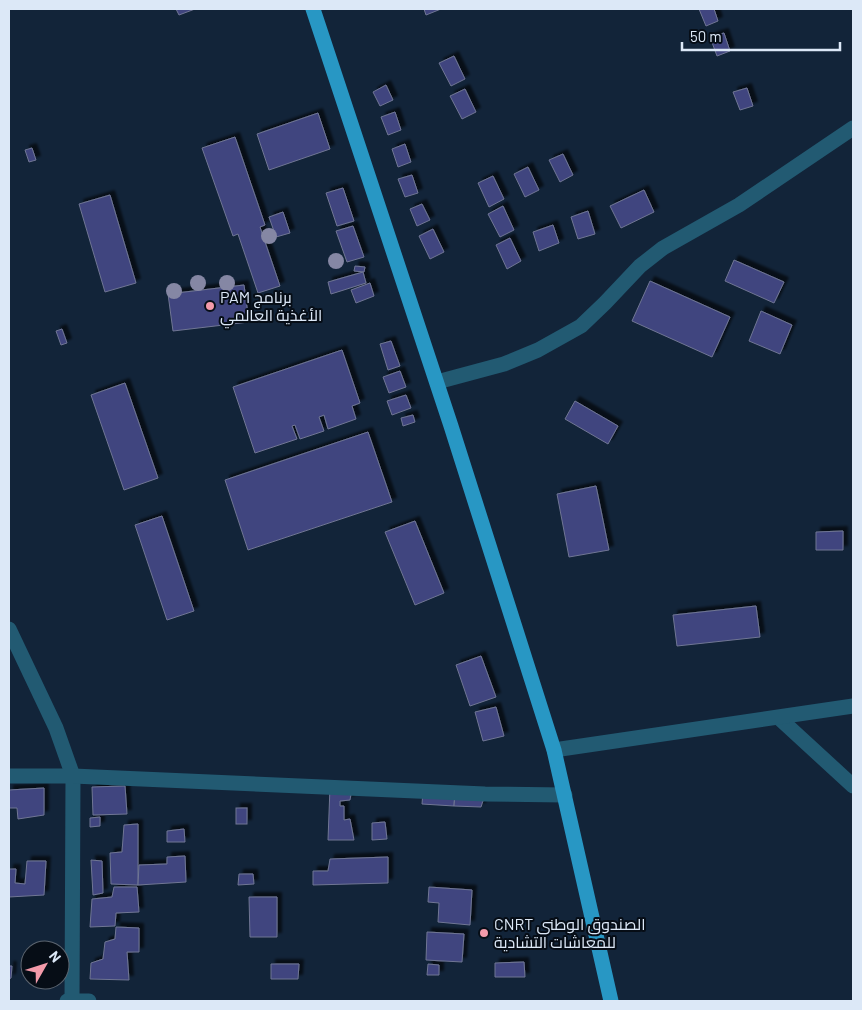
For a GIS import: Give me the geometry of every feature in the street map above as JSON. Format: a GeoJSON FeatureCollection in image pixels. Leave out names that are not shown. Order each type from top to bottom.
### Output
{"type":"FeatureCollection","features":[{"type":"Feature","properties":{"kind":"highway"},"geometry":{"type":"LineString","coordinates":[[313,9],[437,382],[554,750],[611,1001]]}},
{"type":"Feature","properties":{"kind":"street"},"geometry":{"type":"LineString","coordinates":[[437,382],[504,364],[538,350],[581,326],[640,266],[663,248],[740,205],[853,128]]}},
{"type":"Feature","properties":{"kind":"street"},"geometry":{"type":"LineString","coordinates":[[9,629],[56,728],[73,776],[70,1001],[89,1001]]}},
{"type":"Feature","properties":{"kind":"street"},"geometry":{"type":"LineString","coordinates":[[554,750],[853,706]]}},
{"type":"Feature","properties":{"kind":"street"},"geometry":{"type":"LineString","coordinates":[[779,718],[853,786]]}},
{"type":"Feature","properties":{"kind":"street"},"geometry":{"type":"LineString","coordinates":[[9,776],[73,776],[485,794],[565,795]]}},
{"type":"Feature","properties":{"kind":"building"},"geometry":{"type":"Polygon","coordinates":[[[176,9],[195,9],[179,15],[176,9]]]}},
{"type":"Feature","properties":{"kind":"building"},"geometry":{"type":"Polygon","coordinates":[[[424,9],[441,9],[426,15],[424,9]]]}},
{"type":"Feature","properties":{"kind":"building"},"geometry":{"type":"Polygon","coordinates":[[[699,9],[714,9],[718,21],[706,26],[699,9]]]}},
{"type":"Feature","properties":{"kind":"building"},"geometry":{"type":"Polygon","coordinates":[[[724,33],[730,51],[717,56],[710,37],[724,33]]]}},
{"type":"Feature","properties":{"kind":"building"},"geometry":{"type":"Polygon","coordinates":[[[454,56],[465,79],[451,86],[439,63],[454,56]]]}},
{"type":"Feature","properties":{"kind":"building"},"geometry":{"type":"Polygon","coordinates":[[[386,85],[393,100],[380,106],[373,92],[386,85]]]}},
{"type":"Feature","properties":{"kind":"building"},"geometry":{"type":"Polygon","coordinates":[[[747,88],[753,106],[740,110],[733,92],[747,88]]]}},
{"type":"Feature","properties":{"kind":"building"},"geometry":{"type":"Polygon","coordinates":[[[465,89],[476,112],[462,119],[450,96],[465,89]]]}},
{"type":"Feature","properties":{"kind":"building"},"geometry":{"type":"Polygon","coordinates":[[[395,112],[401,130],[388,135],[381,117],[395,112]]]}},
{"type":"Feature","properties":{"kind":"building"},"geometry":{"type":"Polygon","coordinates":[[[318,113],[330,149],[269,170],[257,134],[318,113]]]}},
{"type":"Feature","properties":{"kind":"building"},"geometry":{"type":"Polygon","coordinates":[[[235,137],[265,225],[260,227],[280,286],[258,293],[238,234],[233,236],[202,148],[235,137]]]}},
{"type":"Feature","properties":{"kind":"building"},"geometry":{"type":"Polygon","coordinates":[[[405,144],[411,162],[398,167],[392,149],[405,144]]]}},
{"type":"Feature","properties":{"kind":"building"},"geometry":{"type":"Polygon","coordinates":[[[32,148],[36,160],[29,162],[25,150],[32,148]]]}},
{"type":"Feature","properties":{"kind":"building"},"geometry":{"type":"Polygon","coordinates":[[[563,154],[573,175],[560,182],[549,160],[563,154]]]}},
{"type":"Feature","properties":{"kind":"building"},"geometry":{"type":"Polygon","coordinates":[[[528,167],[539,190],[525,197],[514,174],[528,167]]]}},
{"type":"Feature","properties":{"kind":"building"},"geometry":{"type":"Polygon","coordinates":[[[412,175],[418,193],[405,197],[398,179],[412,175]]]}},
{"type":"Feature","properties":{"kind":"building"},"geometry":{"type":"Polygon","coordinates":[[[493,176],[504,199],[489,207],[478,183],[493,176]]]}},
{"type":"Feature","properties":{"kind":"building"},"geometry":{"type":"Polygon","coordinates":[[[343,188],[354,221],[337,226],[326,193],[343,188]]]}},
{"type":"Feature","properties":{"kind":"building"},"geometry":{"type":"Polygon","coordinates":[[[644,190],[654,212],[621,228],[610,206],[644,190]]]}},
{"type":"Feature","properties":{"kind":"building"},"geometry":{"type":"Polygon","coordinates":[[[110,195],[136,283],[105,292],[79,204],[110,195]]]}},
{"type":"Feature","properties":{"kind":"building"},"geometry":{"type":"Polygon","coordinates":[[[422,204],[430,220],[417,226],[410,209],[422,204]]]}},
{"type":"Feature","properties":{"kind":"building"},"geometry":{"type":"Polygon","coordinates":[[[503,206],[514,230],[500,237],[488,214],[503,206]]]}},
{"type":"Feature","properties":{"kind":"building"},"geometry":{"type":"Polygon","coordinates":[[[588,211],[595,234],[578,239],[571,217],[588,211]]]}},
{"type":"Feature","properties":{"kind":"building"},"geometry":{"type":"Polygon","coordinates":[[[283,212],[290,233],[276,237],[269,217],[283,212]]]}},
{"type":"Feature","properties":{"kind":"building"},"geometry":{"type":"Polygon","coordinates":[[[553,225],[559,243],[539,251],[533,232],[553,225]]]}},
{"type":"Feature","properties":{"kind":"building"},"geometry":{"type":"Polygon","coordinates":[[[353,226],[364,257],[347,262],[336,231],[353,226]]]}},
{"type":"Feature","properties":{"kind":"building"},"geometry":{"type":"Polygon","coordinates":[[[433,229],[444,252],[430,259],[419,236],[433,229]]]}},
{"type":"Feature","properties":{"kind":"building"},"geometry":{"type":"Polygon","coordinates":[[[510,238],[521,261],[507,269],[496,245],[510,238]]]}},
{"type":"Feature","properties":{"kind":"building"},"geometry":{"type":"Polygon","coordinates":[[[734,260],[784,282],[774,303],[725,281],[734,260]]]}},
{"type":"Feature","properties":{"kind":"building"},"geometry":{"type":"Polygon","coordinates":[[[355,266],[365,267],[364,272],[354,271],[355,266]]]}},
{"type":"Feature","properties":{"kind":"building"},"geometry":{"type":"Polygon","coordinates":[[[363,272],[366,283],[331,294],[328,282],[363,272]]]}},
{"type":"Feature","properties":{"kind":"building"},"geometry":{"type":"Polygon","coordinates":[[[650,281],[730,317],[712,357],[632,321],[650,281]]]}},
{"type":"Feature","properties":{"kind":"building"},"geometry":{"type":"Polygon","coordinates":[[[370,283],[374,296],[356,303],[351,290],[370,283]]]}},
{"type":"Feature","properties":{"kind":"building"},"geometry":{"type":"Polygon","coordinates":[[[244,285],[249,322],[173,331],[168,294],[244,285]]]}},
{"type":"Feature","properties":{"kind":"building"},"geometry":{"type":"Polygon","coordinates":[[[761,311],[792,325],[780,354],[749,341],[761,311]]]}},
{"type":"Feature","properties":{"kind":"building"},"geometry":{"type":"Polygon","coordinates":[[[62,329],[67,343],[61,345],[56,331],[62,329]]]}},
{"type":"Feature","properties":{"kind":"building"},"geometry":{"type":"Polygon","coordinates":[[[391,341],[400,366],[388,370],[380,344],[391,341]]]}},
{"type":"Feature","properties":{"kind":"building"},"geometry":{"type":"Polygon","coordinates":[[[342,350],[360,403],[352,406],[356,419],[328,429],[324,415],[319,417],[324,431],[300,439],[295,425],[292,426],[297,439],[255,453],[233,387],[342,350]]]}},
{"type":"Feature","properties":{"kind":"building"},"geometry":{"type":"Polygon","coordinates":[[[400,371],[406,387],[389,393],[383,377],[400,371]]]}},
{"type":"Feature","properties":{"kind":"building"},"geometry":{"type":"Polygon","coordinates":[[[125,383],[158,478],[124,490],[91,395],[125,383]]]}},
{"type":"Feature","properties":{"kind":"building"},"geometry":{"type":"Polygon","coordinates":[[[406,395],[411,408],[392,415],[387,401],[406,395]]]}},
{"type":"Feature","properties":{"kind":"building"},"geometry":{"type":"Polygon","coordinates":[[[575,401],[618,426],[608,444],[565,419],[575,401]]]}},
{"type":"Feature","properties":{"kind":"building"},"geometry":{"type":"Polygon","coordinates":[[[413,415],[415,422],[403,426],[401,418],[413,415]]]}},
{"type":"Feature","properties":{"kind":"building"},"geometry":{"type":"Polygon","coordinates":[[[368,432],[392,502],[248,550],[225,480],[368,432]]]}},
{"type":"Feature","properties":{"kind":"building"},"geometry":{"type":"Polygon","coordinates":[[[596,486],[609,550],[569,557],[557,494],[596,486]]]}},
{"type":"Feature","properties":{"kind":"building"},"geometry":{"type":"Polygon","coordinates":[[[162,516],[194,611],[167,620],[135,525],[162,516]]]}},
{"type":"Feature","properties":{"kind":"building"},"geometry":{"type":"Polygon","coordinates":[[[415,521],[444,593],[415,605],[385,532],[415,521]]]}},
{"type":"Feature","properties":{"kind":"building"},"geometry":{"type":"Polygon","coordinates":[[[843,531],[843,550],[816,550],[816,532],[843,531]]]}},
{"type":"Feature","properties":{"kind":"building"},"geometry":{"type":"Polygon","coordinates":[[[756,606],[760,637],[677,646],[673,615],[756,606]]]}},
{"type":"Feature","properties":{"kind":"building"},"geometry":{"type":"Polygon","coordinates":[[[481,656],[496,697],[470,706],[456,665],[481,656]]]}},
{"type":"Feature","properties":{"kind":"building"},"geometry":{"type":"Polygon","coordinates":[[[496,707],[504,736],[483,741],[475,712],[496,707]]]}},
{"type":"Feature","properties":{"kind":"building"},"geometry":{"type":"Polygon","coordinates":[[[125,786],[127,814],[93,815],[92,787],[125,786]]]}},
{"type":"Feature","properties":{"kind":"building"},"geometry":{"type":"Polygon","coordinates":[[[330,787],[352,788],[350,800],[340,801],[340,806],[344,806],[344,820],[350,819],[354,840],[328,840],[330,787]]]}},
{"type":"Feature","properties":{"kind":"building"},"geometry":{"type":"Polygon","coordinates":[[[44,788],[44,815],[18,819],[17,808],[9,808],[9,790],[44,788]]]}},
{"type":"Feature","properties":{"kind":"building"},"geometry":{"type":"Polygon","coordinates":[[[423,791],[455,792],[454,806],[422,804],[423,791]]]}},
{"type":"Feature","properties":{"kind":"building"},"geometry":{"type":"Polygon","coordinates":[[[455,792],[485,794],[481,807],[454,806],[455,792]]]}},
{"type":"Feature","properties":{"kind":"building"},"geometry":{"type":"Polygon","coordinates":[[[236,808],[247,808],[247,824],[236,824],[236,808]]]}},
{"type":"Feature","properties":{"kind":"building"},"geometry":{"type":"Polygon","coordinates":[[[100,817],[100,826],[90,827],[90,818],[100,817]]]}},
{"type":"Feature","properties":{"kind":"building"},"geometry":{"type":"Polygon","coordinates":[[[385,822],[387,839],[372,840],[372,823],[385,822]]]}},
{"type":"Feature","properties":{"kind":"building"},"geometry":{"type":"Polygon","coordinates":[[[138,824],[138,885],[111,884],[110,853],[122,852],[124,825],[138,824]]]}},
{"type":"Feature","properties":{"kind":"building"},"geometry":{"type":"Polygon","coordinates":[[[184,829],[185,842],[167,842],[167,831],[184,829]]]}},
{"type":"Feature","properties":{"kind":"building"},"geometry":{"type":"Polygon","coordinates":[[[185,856],[186,882],[138,885],[139,865],[167,864],[167,857],[185,856]]]}},
{"type":"Feature","properties":{"kind":"building"},"geometry":{"type":"Polygon","coordinates":[[[388,857],[388,883],[313,885],[313,871],[328,871],[330,859],[388,857]]]}},
{"type":"Feature","properties":{"kind":"building"},"geometry":{"type":"Polygon","coordinates":[[[91,860],[102,861],[103,893],[93,895],[91,860]]]}},
{"type":"Feature","properties":{"kind":"building"},"geometry":{"type":"Polygon","coordinates":[[[27,861],[46,861],[44,895],[9,897],[9,869],[16,869],[15,883],[25,884],[27,861]]]}},
{"type":"Feature","properties":{"kind":"building"},"geometry":{"type":"Polygon","coordinates":[[[239,874],[253,874],[254,884],[238,885],[239,874]]]}},
{"type":"Feature","properties":{"kind":"building"},"geometry":{"type":"Polygon","coordinates":[[[114,887],[137,887],[139,912],[116,913],[115,926],[90,927],[92,899],[112,897],[114,887]]]}},
{"type":"Feature","properties":{"kind":"building"},"geometry":{"type":"Polygon","coordinates":[[[429,887],[472,890],[470,925],[438,922],[439,903],[428,902],[429,887]]]}},
{"type":"Feature","properties":{"kind":"building"},"geometry":{"type":"Polygon","coordinates":[[[249,897],[277,897],[277,937],[250,937],[249,897]]]}},
{"type":"Feature","properties":{"kind":"building"},"geometry":{"type":"Polygon","coordinates":[[[116,927],[139,928],[139,952],[127,952],[129,980],[90,979],[91,963],[103,959],[105,942],[115,939],[116,927]]]}},
{"type":"Feature","properties":{"kind":"building"},"geometry":{"type":"Polygon","coordinates":[[[427,932],[464,934],[462,962],[426,960],[427,932]]]}},
{"type":"Feature","properties":{"kind":"building"},"geometry":{"type":"Polygon","coordinates":[[[524,962],[525,977],[495,977],[495,963],[524,962]]]}},
{"type":"Feature","properties":{"kind":"building"},"geometry":{"type":"Polygon","coordinates":[[[271,964],[299,964],[298,979],[271,979],[271,964]]]}},
{"type":"Feature","properties":{"kind":"building"},"geometry":{"type":"Polygon","coordinates":[[[428,964],[439,965],[439,975],[427,975],[428,964]]]}},
{"type":"Feature","properties":{"kind":"building"},"geometry":{"type":"Polygon","coordinates":[[[9,966],[12,966],[11,978],[9,979],[9,966]]]}},
{"type":"Feature","properties":{"kind":"place","name":"PAM برنامج الأغذية العالمي"},"geometry":{"type":"Point","coordinates":[210,306]}},
{"type":"Feature","properties":{"kind":"place","name":"CNRT الصندوق الوطني للمعاشات التشادية"},"geometry":{"type":"Point","coordinates":[484,933]}}]}
